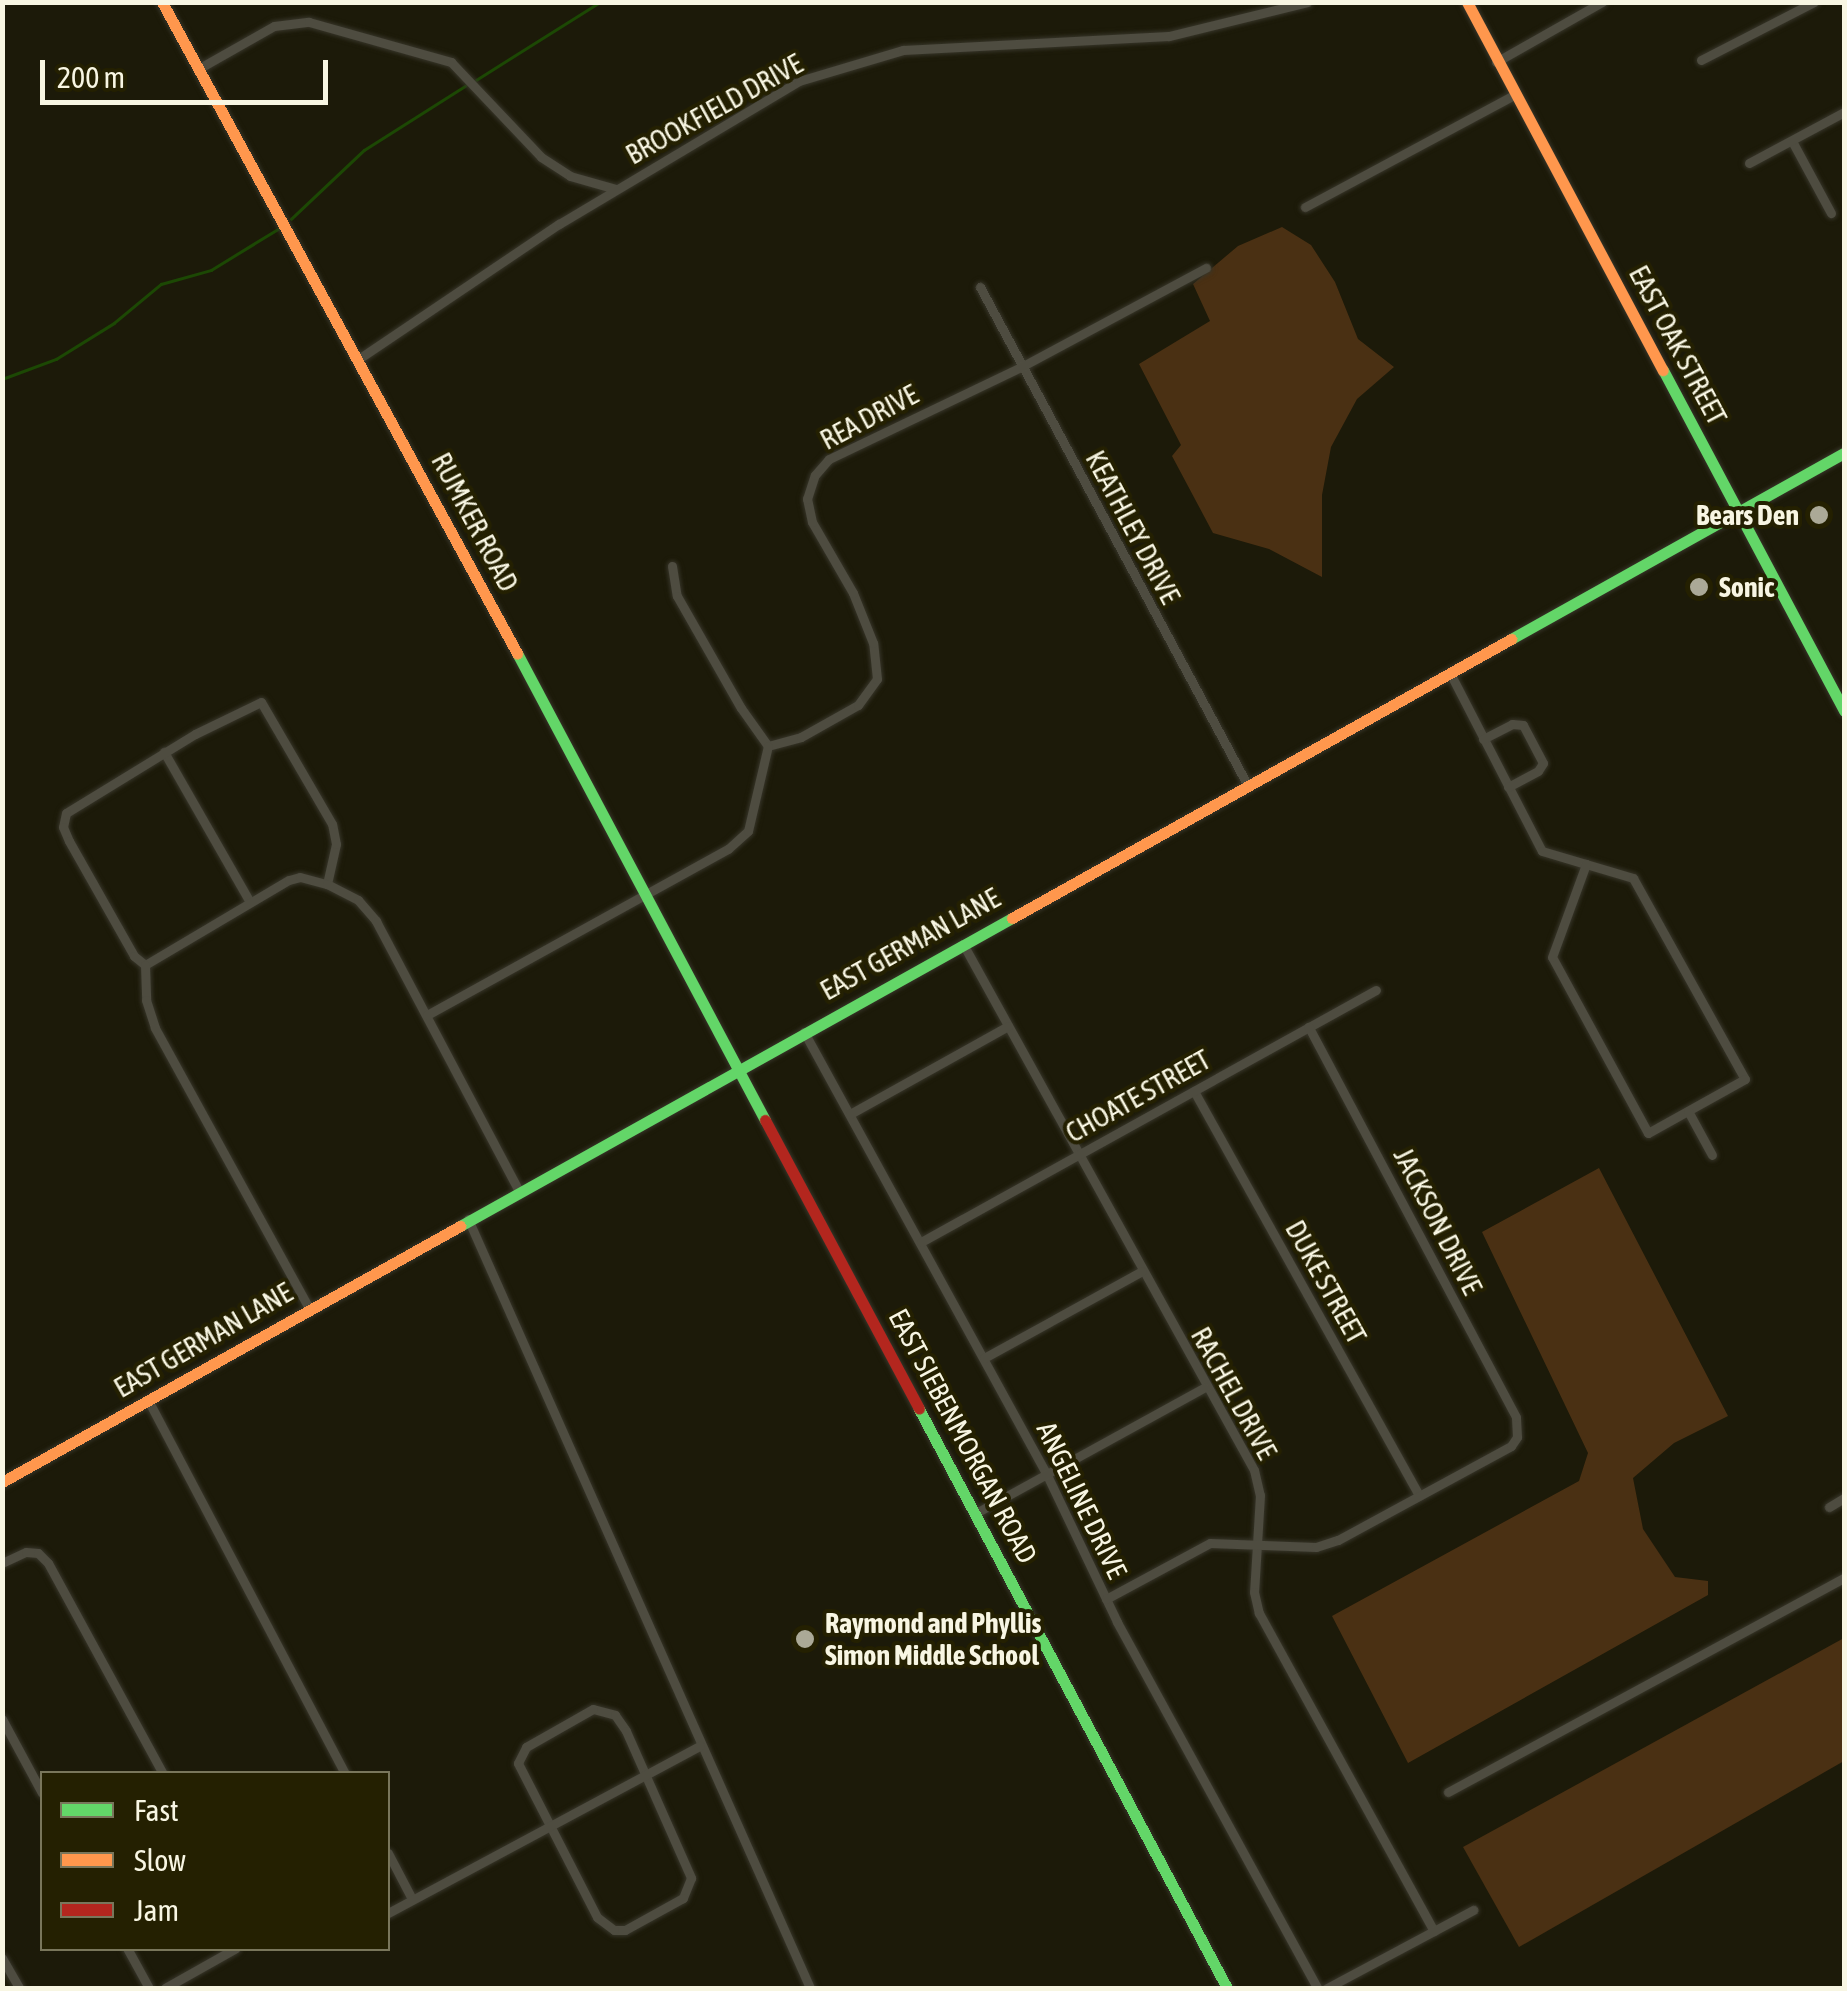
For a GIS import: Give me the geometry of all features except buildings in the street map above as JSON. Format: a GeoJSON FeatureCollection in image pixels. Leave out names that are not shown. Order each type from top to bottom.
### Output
{"type":"FeatureCollection","features":[{"type":"Feature","properties":{"kind":"main road","name":"RUMKER ROAD"},"geometry":{"type":"LineString","coordinates":[[162,2],[360,358],[739,1067]]}},
{"type":"Feature","properties":{"kind":"main road","name":"EAST OAK STREET"},"geometry":{"type":"LineString","coordinates":[[1467,2],[1844,712]]}},
{"type":"Feature","properties":{"kind":"main road","name":"EAST GERMAN LANE"},"geometry":{"type":"LineString","coordinates":[[2,1482],[739,1067],[1844,454]]}},
{"type":"Feature","properties":{"kind":"main road","name":"EAST SIEBENMORGAN ROAD"},"geometry":{"type":"LineString","coordinates":[[739,1067],[1227,1988]]}},
{"type":"Feature","properties":{"kind":"street","name":"BROOKFIELD DRIVE"},"geometry":{"type":"LineString","coordinates":[[360,358],[616,189],[799,81],[904,50],[1169,36],[1307,2]]}},
{"type":"Feature","properties":{"kind":"street"},"geometry":{"type":"LineString","coordinates":[[1496,62],[1602,2]]}},
{"type":"Feature","properties":{"kind":"street"},"geometry":{"type":"LineString","coordinates":[[1701,60],[1814,2]]}},
{"type":"Feature","properties":{"kind":"street","name":"BROOKFIELD DRIVE"},"geometry":{"type":"LineString","coordinates":[[198,70],[274,26],[309,22],[451,62],[541,157],[570,176],[616,189]]}},
{"type":"Feature","properties":{"kind":"street"},"geometry":{"type":"LineString","coordinates":[[1305,206],[1516,94]]}},
{"type":"Feature","properties":{"kind":"street"},"geometry":{"type":"LineString","coordinates":[[1749,163],[1844,112]]}},
{"type":"Feature","properties":{"kind":"street"},"geometry":{"type":"LineString","coordinates":[[1792,142],[1831,213]]}},
{"type":"Feature","properties":{"kind":"street","name":"REA DRIVE"},"geometry":{"type":"LineString","coordinates":[[768,746],[801,737],[858,705],[878,679],[873,643],[853,593],[812,522],[808,499],[815,475],[830,458],[1021,366],[1206,268]]}},
{"type":"Feature","properties":{"kind":"street","name":"KEATHLEY DRIVE"},"geometry":{"type":"LineString","coordinates":[[980,287],[1248,786]]}},
{"type":"Feature","properties":{"kind":"street"},"geometry":{"type":"LineString","coordinates":[[428,1015],[728,849],[748,831],[768,746],[740,708],[676,596],[672,566]]}},
{"type":"Feature","properties":{"kind":"street"},"geometry":{"type":"LineString","coordinates":[[1450,673],[1542,852],[1586,864],[1633,878],[1644,890],[1745,1079],[1648,1134],[1552,957],[1586,864]]}},
{"type":"Feature","properties":{"kind":"street"},"geometry":{"type":"LineString","coordinates":[[309,1308],[155,1028],[146,1000],[145,966],[134,956],[64,827],[72,806],[261,702],[332,824],[336,844],[327,884]]}},
{"type":"Feature","properties":{"kind":"street"},"geometry":{"type":"LineString","coordinates":[[1483,739],[1519,723],[1536,750],[1542,768],[1508,787]]}},
{"type":"Feature","properties":{"kind":"street"},"geometry":{"type":"LineString","coordinates":[[164,752],[250,902]]}},
{"type":"Feature","properties":{"kind":"street"},"geometry":{"type":"LineString","coordinates":[[145,966],[250,902],[300,877],[327,884],[358,900],[376,921],[519,1191]]}},
{"type":"Feature","properties":{"kind":"street","name":"RACHEL DRIVE"},"geometry":{"type":"LineString","coordinates":[[963,944],[1254,1470],[1260,1495],[1254,1592],[1259,1613],[1434,1931]]}},
{"type":"Feature","properties":{"kind":"street","name":"CHOATE STREET"},"geometry":{"type":"LineString","coordinates":[[921,1242],[1376,990]]}},
{"type":"Feature","properties":{"kind":"street"},"geometry":{"type":"LineString","coordinates":[[850,1114],[1008,1026]]}},
{"type":"Feature","properties":{"kind":"street","name":"JACKSON DRIVE"},"geometry":{"type":"LineString","coordinates":[[1309,1028],[1516,1417],[1517,1437],[1511,1446],[1419,1496]]}},
{"type":"Feature","properties":{"kind":"street","name":"ANGELINE DRIVE"},"geometry":{"type":"LineString","coordinates":[[804,1032],[1047,1474],[1106,1599],[1318,1988]]}},
{"type":"Feature","properties":{"kind":"street","name":"DUKE STREET"},"geometry":{"type":"LineString","coordinates":[[1194,1091],[1419,1496]]}},
{"type":"Feature","properties":{"kind":"street"},"geometry":{"type":"LineString","coordinates":[[1688,1111],[1712,1155]]}},
{"type":"Feature","properties":{"kind":"street"},"geometry":{"type":"LineString","coordinates":[[468,1219],[808,1985],[796,1988]]}},
{"type":"Feature","properties":{"kind":"street"},"geometry":{"type":"LineString","coordinates":[[984,1358],[1142,1271]]}},
{"type":"Feature","properties":{"kind":"street"},"geometry":{"type":"LineString","coordinates":[[976,1513],[1205,1387]]}},
{"type":"Feature","properties":{"kind":"street"},"geometry":{"type":"LineString","coordinates":[[148,1400],[344,1771]]}},
{"type":"Feature","properties":{"kind":"street"},"geometry":{"type":"LineString","coordinates":[[1106,1599],[1210,1543],[1316,1548],[1419,1496]]}},
{"type":"Feature","properties":{"kind":"street"},"geometry":{"type":"LineString","coordinates":[[1830,1506],[1844,1498]]}},
{"type":"Feature","properties":{"kind":"street"},"geometry":{"type":"LineString","coordinates":[[2,1563],[26,1552],[38,1554],[48,1562],[161,1771]]}},
{"type":"Feature","properties":{"kind":"street"},"geometry":{"type":"LineString","coordinates":[[1448,1792],[1844,1578]]}},
{"type":"Feature","properties":{"kind":"street"},"geometry":{"type":"LineString","coordinates":[[604,1709],[615,1715],[646,1774],[691,1878],[683,1898],[636,1926],[614,1930],[603,1924],[548,1825],[520,1772],[520,1754],[584,1713],[604,1709]]}},
{"type":"Feature","properties":{"kind":"street"},"geometry":{"type":"LineString","coordinates":[[2,1719],[40,1789]]}},
{"type":"Feature","properties":{"kind":"street"},"geometry":{"type":"LineString","coordinates":[[390,1912],[700,1746]]}},
{"type":"Feature","properties":{"kind":"street"},"geometry":{"type":"LineString","coordinates":[[390,1857],[412,1899]]}},
{"type":"Feature","properties":{"kind":"street"},"geometry":{"type":"LineString","coordinates":[[1327,1988],[1473,1910]]}},
{"type":"Feature","properties":{"kind":"street"},"geometry":{"type":"LineString","coordinates":[[129,1951],[149,1988]]}},
{"type":"Feature","properties":{"kind":"street"},"geometry":{"type":"LineString","coordinates":[[165,1988],[231,1951]]}},
{"type":"Feature","properties":{"kind":"street"},"geometry":{"type":"LineString","coordinates":[[2,1958],[19,1988]]}},
{"type":"Feature","properties":{"kind":"shaded area"},"geometry":{"type":"Polygon","coordinates":[[[1282,227],[1311,245],[1335,282],[1358,339],[1394,367],[1357,399],[1331,447],[1322,495],[1322,577],[1269,549],[1213,533],[1172,456],[1181,445],[1139,364],[1210,321],[1193,284],[1238,246],[1282,227]]]}},
{"type":"Feature","properties":{"kind":"shaded area"},"geometry":{"type":"Polygon","coordinates":[[[1599,1168],[1728,1416],[1674,1443],[1633,1478],[1643,1529],[1675,1577],[1708,1581],[1708,1595],[1408,1763],[1332,1616],[1579,1481],[1588,1453],[1482,1232],[1599,1168]]]}},
{"type":"Feature","properties":{"kind":"shaded area"},"geometry":{"type":"Polygon","coordinates":[[[1844,1638],[1844,1761],[1519,1947],[1463,1847],[1844,1638]]]}},
{"type":"Feature","properties":{"kind":"waterway"},"geometry":{"type":"LineString","coordinates":[[476,80],[600,2]]}},
{"type":"Feature","properties":{"kind":"waterway"},"geometry":{"type":"LineString","coordinates":[[291,219],[364,150],[465,86]]}},
{"type":"Feature","properties":{"kind":"waterway"},"geometry":{"type":"LineString","coordinates":[[2,379],[56,359],[114,323],[161,284],[211,270],[278,229]]}},
{"type":"Feature","properties":{"kind":"traffic: fast"},"geometry":{"type":"LineString","coordinates":[[1663,370],[1844,711]]}},
{"type":"Feature","properties":{"kind":"traffic: fast"},"geometry":{"type":"LineString","coordinates":[[1511,639],[1844,453]]}},
{"type":"Feature","properties":{"kind":"traffic: fast"},"geometry":{"type":"LineString","coordinates":[[517,653],[765,1120]]}},
{"type":"Feature","properties":{"kind":"traffic: fast"},"geometry":{"type":"LineString","coordinates":[[460,1226],[1012,918]]}},
{"type":"Feature","properties":{"kind":"traffic: fast"},"geometry":{"type":"LineString","coordinates":[[919,1409],[1227,1988]]}},
{"type":"Feature","properties":{"kind":"traffic: slow"},"geometry":{"type":"LineString","coordinates":[[162,2],[517,653]]}},
{"type":"Feature","properties":{"kind":"traffic: slow"},"geometry":{"type":"LineString","coordinates":[[1467,2],[1663,370]]}},
{"type":"Feature","properties":{"kind":"traffic: slow"},"geometry":{"type":"LineString","coordinates":[[1012,918],[1511,639]]}},
{"type":"Feature","properties":{"kind":"traffic: slow"},"geometry":{"type":"LineString","coordinates":[[2,1482],[460,1226]]}},
{"type":"Feature","properties":{"kind":"traffic: jam"},"geometry":{"type":"LineString","coordinates":[[765,1120],[919,1409]]}},
{"type":"Feature","properties":{"kind":"place","name":"Bears Den"},"geometry":{"type":"Point","coordinates":[1819,515]}},
{"type":"Feature","properties":{"kind":"place","name":"Sonic"},"geometry":{"type":"Point","coordinates":[1699,587]}},
{"type":"Feature","properties":{"kind":"place","name":"Raymond and Phyllis Simon Middle School"},"geometry":{"type":"Point","coordinates":[805,1639]}}]}
